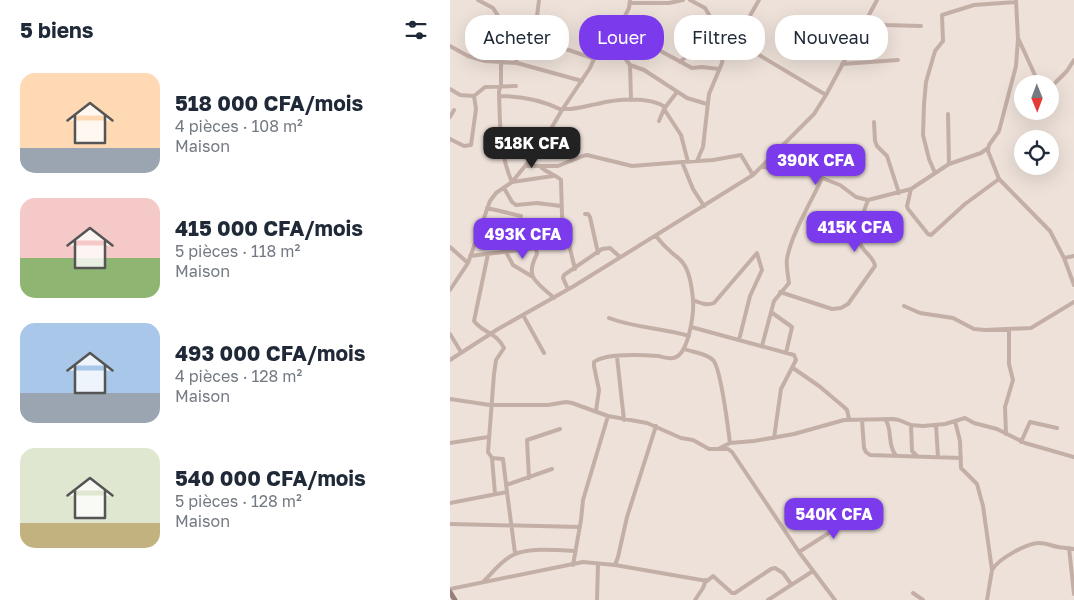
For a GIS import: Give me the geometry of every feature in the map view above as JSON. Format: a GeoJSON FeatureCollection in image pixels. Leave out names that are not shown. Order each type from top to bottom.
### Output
{"type":"FeatureCollection","features":[{"type":"Feature","properties":{"kind":"street"},"geometry":{"type":"LineString","coordinates":[[478,0],[493,8],[497,15]]}},
{"type":"Feature","properties":{"kind":"street"},"geometry":{"type":"LineString","coordinates":[[537,15],[539,0]]}},
{"type":"Feature","properties":{"kind":"street"},"geometry":{"type":"LineString","coordinates":[[626,15],[630,1],[669,3],[683,0]]}},
{"type":"Feature","properties":{"kind":"street"},"geometry":{"type":"LineString","coordinates":[[690,0],[703,7],[708,15]]}},
{"type":"Feature","properties":{"kind":"street"},"geometry":{"type":"LineString","coordinates":[[750,15],[759,0]]}},
{"type":"Feature","properties":{"kind":"street"},"geometry":{"type":"LineString","coordinates":[[869,15],[877,0]]}},
{"type":"Feature","properties":{"kind":"street"},"geometry":{"type":"LineString","coordinates":[[763,166],[801,172],[822,178],[840,185],[856,197],[868,200],[911,189],[949,164],[980,153],[988,148],[998,130],[1016,66],[1018,39],[1016,1],[974,5],[942,15],[943,41],[935,52],[926,82],[924,104],[923,135],[929,159],[935,173]]}},
{"type":"Feature","properties":{"kind":"street"},"geometry":{"type":"LineString","coordinates":[[888,25],[921,26]]}},
{"type":"Feature","properties":{"kind":"street"},"geometry":{"type":"LineString","coordinates":[[1018,39],[1034,75]]}},
{"type":"Feature","properties":{"kind":"street"},"geometry":{"type":"LineString","coordinates":[[450,46],[468,56],[485,61],[516,63],[582,81]]}},
{"type":"Feature","properties":{"kind":"street"},"geometry":{"type":"LineString","coordinates":[[664,52],[692,68],[703,67],[719,70]]}},
{"type":"Feature","properties":{"kind":"street"},"geometry":{"type":"LineString","coordinates":[[765,58],[826,95]]}},
{"type":"Feature","properties":{"kind":"street"},"geometry":{"type":"LineString","coordinates":[[451,287],[468,263],[486,208],[496,193],[512,182],[539,149],[593,60]]}},
{"type":"Feature","properties":{"kind":"street"},"geometry":{"type":"LineString","coordinates":[[627,60],[630,64],[644,70],[687,98],[707,104]]}},
{"type":"Feature","properties":{"kind":"street"},"geometry":{"type":"LineString","coordinates":[[697,161],[703,147],[707,104],[711,87],[722,60]]}},
{"type":"Feature","properties":{"kind":"street"},"geometry":{"type":"LineString","coordinates":[[450,360],[523,314],[568,290],[754,175],[814,114],[844,60]]}},
{"type":"Feature","properties":{"kind":"street"},"geometry":{"type":"LineString","coordinates":[[842,64],[898,60]]}},
{"type":"Feature","properties":{"kind":"street"},"geometry":{"type":"LineString","coordinates":[[1059,80],[1072,69],[1074,60]]}},
{"type":"Feature","properties":{"kind":"street"},"geometry":{"type":"LineString","coordinates":[[501,62],[499,96],[502,144],[512,182]]}},
{"type":"Feature","properties":{"kind":"street"},"geometry":{"type":"LineString","coordinates":[[630,64],[631,100]]}},
{"type":"Feature","properties":{"kind":"street"},"geometry":{"type":"LineString","coordinates":[[450,89],[460,95],[474,96],[485,87],[516,86]]}},
{"type":"Feature","properties":{"kind":"street"},"geometry":{"type":"LineString","coordinates":[[659,121],[664,108],[677,92]]}},
{"type":"Feature","properties":{"kind":"street"},"geometry":{"type":"LineString","coordinates":[[450,139],[464,146],[471,145],[476,108],[474,96]]}},
{"type":"Feature","properties":{"kind":"street"},"geometry":{"type":"LineString","coordinates":[[499,96],[527,98],[562,110],[572,110],[599,103],[650,100],[664,108],[681,134],[688,162]]}},
{"type":"Feature","properties":{"kind":"street"},"geometry":{"type":"LineString","coordinates":[[450,118],[454,110]]}},
{"type":"Feature","properties":{"kind":"street"},"geometry":{"type":"LineString","coordinates":[[948,114],[949,164]]}},
{"type":"Feature","properties":{"kind":"street"},"geometry":{"type":"LineString","coordinates":[[874,122],[875,141],[877,146],[887,156],[899,193]]}},
{"type":"Feature","properties":{"kind":"street"},"geometry":{"type":"LineString","coordinates":[[988,148],[1000,179],[1045,226],[1064,258],[1074,285]]}},
{"type":"Feature","properties":{"kind":"street"},"geometry":{"type":"LineString","coordinates":[[526,166],[558,166],[587,155],[632,166],[713,160],[741,155],[754,175]]}},
{"type":"Feature","properties":{"kind":"street"},"geometry":{"type":"LineString","coordinates":[[682,162],[693,189],[704,206]]}},
{"type":"Feature","properties":{"kind":"street"},"geometry":{"type":"LineString","coordinates":[[541,167],[553,176]]}},
{"type":"Feature","properties":{"kind":"street"},"geometry":{"type":"LineString","coordinates":[[512,182],[553,176],[559,177],[561,180],[561,206],[565,231],[575,269]]}},
{"type":"Feature","properties":{"kind":"street"},"geometry":{"type":"LineString","coordinates":[[762,346],[774,301],[789,282],[787,258],[796,233],[822,178]]}},
{"type":"Feature","properties":{"kind":"street"},"geometry":{"type":"LineString","coordinates":[[911,189],[908,209],[928,234],[931,234],[965,204],[1000,179]]}},
{"type":"Feature","properties":{"kind":"street"},"geometry":{"type":"LineString","coordinates":[[504,188],[512,202],[514,214]]}},
{"type":"Feature","properties":{"kind":"street"},"geometry":{"type":"LineString","coordinates":[[780,292],[832,309],[841,308],[848,304],[875,266],[861,246],[859,235],[861,221],[868,200]]}},
{"type":"Feature","properties":{"kind":"street"},"geometry":{"type":"LineString","coordinates":[[512,202],[516,205],[537,203],[561,206]]}},
{"type":"Feature","properties":{"kind":"street"},"geometry":{"type":"LineString","coordinates":[[486,208],[521,216]]}},
{"type":"Feature","properties":{"kind":"street"},"geometry":{"type":"LineString","coordinates":[[585,214],[588,214],[590,217],[598,252]]}},
{"type":"Feature","properties":{"kind":"street"},"geometry":{"type":"LineString","coordinates":[[596,411],[600,390],[594,362],[602,358],[617,357],[658,356],[672,359],[676,358],[684,349],[691,327],[693,300],[688,272],[683,263],[656,236]]}},
{"type":"Feature","properties":{"kind":"street"},"geometry":{"type":"LineString","coordinates":[[450,247],[468,263]]}},
{"type":"Feature","properties":{"kind":"street"},"geometry":{"type":"LineString","coordinates":[[470,256],[536,248],[537,254],[532,263],[531,270],[533,277]]}},
{"type":"Feature","properties":{"kind":"street"},"geometry":{"type":"LineString","coordinates":[[568,290],[563,278],[564,275],[598,252],[610,248],[620,257]]}},
{"type":"Feature","properties":{"kind":"street"},"geometry":{"type":"LineString","coordinates":[[506,252],[514,265],[533,277],[554,298]]}},
{"type":"Feature","properties":{"kind":"street"},"geometry":{"type":"LineString","coordinates":[[693,300],[700,303],[714,303],[757,253],[762,270],[750,296],[739,340]]}},
{"type":"Feature","properties":{"kind":"street"},"geometry":{"type":"LineString","coordinates":[[488,254],[474,321],[477,325],[498,338],[504,350],[496,360],[490,405],[488,452],[492,458],[495,494]]}},
{"type":"Feature","properties":{"kind":"street"},"geometry":{"type":"LineString","coordinates":[[1064,258],[1074,256]]}},
{"type":"Feature","properties":{"kind":"street"},"geometry":{"type":"LineString","coordinates":[[904,306],[920,313],[953,318],[974,329],[984,330],[1031,328],[1074,302]]}},
{"type":"Feature","properties":{"kind":"street"},"geometry":{"type":"LineString","coordinates":[[771,312],[792,327],[786,353]]}},
{"type":"Feature","properties":{"kind":"street"},"geometry":{"type":"LineString","coordinates":[[523,314],[544,353]]}},
{"type":"Feature","properties":{"kind":"street"},"geometry":{"type":"LineString","coordinates":[[609,318],[622,324],[650,327],[664,331],[670,330],[688,336]]}},
{"type":"Feature","properties":{"kind":"street"},"geometry":{"type":"LineString","coordinates":[[691,327],[796,357],[793,368],[781,389],[774,438]]}},
{"type":"Feature","properties":{"kind":"street"},"geometry":{"type":"LineString","coordinates":[[1006,434],[1005,407],[1013,380],[1009,364],[1009,328]]}},
{"type":"Feature","properties":{"kind":"street"},"geometry":{"type":"LineString","coordinates":[[450,334],[461,352]]}},
{"type":"Feature","properties":{"kind":"street"},"geometry":{"type":"LineString","coordinates":[[684,349],[710,357],[715,362],[722,388],[730,443]]}},
{"type":"Feature","properties":{"kind":"street"},"geometry":{"type":"LineString","coordinates":[[617,357],[624,420]]}},
{"type":"Feature","properties":{"kind":"street"},"geometry":{"type":"LineString","coordinates":[[793,368],[844,407],[847,410],[849,420]]}},
{"type":"Feature","properties":{"kind":"street"},"geometry":{"type":"LineString","coordinates":[[450,398],[490,405],[548,405],[569,402],[608,416],[656,426],[676,436],[693,440],[709,449],[728,449],[732,452],[799,552],[835,600]]}},
{"type":"Feature","properties":{"kind":"street"},"geometry":{"type":"LineString","coordinates":[[572,565],[576,551],[583,500],[608,416]]}},
{"type":"Feature","properties":{"kind":"street"},"geometry":{"type":"LineString","coordinates":[[720,448],[730,443],[774,438],[849,420],[884,419],[899,420],[911,425],[936,425],[965,418],[974,423],[997,429],[1021,442],[1074,458]]}},
{"type":"Feature","properties":{"kind":"street"},"geometry":{"type":"LineString","coordinates":[[884,419],[889,427],[892,450],[896,455]]}},
{"type":"Feature","properties":{"kind":"street"},"geometry":{"type":"LineString","coordinates":[[862,420],[864,448],[870,455],[961,458]]}},
{"type":"Feature","properties":{"kind":"street"},"geometry":{"type":"LineString","coordinates":[[955,420],[960,441],[961,468],[977,484],[980,491],[992,570],[987,600]]}},
{"type":"Feature","properties":{"kind":"street"},"geometry":{"type":"LineString","coordinates":[[1021,442],[1030,422],[1057,428]]}},
{"type":"Feature","properties":{"kind":"street"},"geometry":{"type":"LineString","coordinates":[[911,425],[912,451],[918,456]]}},
{"type":"Feature","properties":{"kind":"street"},"geometry":{"type":"LineString","coordinates":[[936,425],[938,457]]}},
{"type":"Feature","properties":{"kind":"street"},"geometry":{"type":"LineString","coordinates":[[615,565],[656,426]]}},
{"type":"Feature","properties":{"kind":"street"},"geometry":{"type":"LineString","coordinates":[[529,478],[527,440],[560,428]]}},
{"type":"Feature","properties":{"kind":"street"},"geometry":{"type":"LineString","coordinates":[[450,443],[488,437]]}},
{"type":"Feature","properties":{"kind":"street"},"geometry":{"type":"LineString","coordinates":[[492,458],[503,459],[515,553]]}},
{"type":"Feature","properties":{"kind":"street"},"geometry":{"type":"LineString","coordinates":[[506,485],[552,469]]}},
{"type":"Feature","properties":{"kind":"street"},"geometry":{"type":"LineString","coordinates":[[450,503],[507,492]]}},
{"type":"Feature","properties":{"kind":"street"},"geometry":{"type":"LineString","coordinates":[[799,552],[860,512]]}},
{"type":"Feature","properties":{"kind":"street"},"geometry":{"type":"LineString","coordinates":[[450,524],[580,527]]}},
{"type":"Feature","properties":{"kind":"street"},"geometry":{"type":"LineString","coordinates":[[992,570],[1004,559],[1032,544],[1041,543],[1072,549],[1074,594]]}},
{"type":"Feature","properties":{"kind":"street"},"geometry":{"type":"LineString","coordinates":[[483,582],[500,564],[515,553],[554,550],[576,551]]}},
{"type":"Feature","properties":{"kind":"street"},"geometry":{"type":"LineString","coordinates":[[455,600],[450,590],[583,562],[615,565],[706,580],[713,576],[734,594],[770,569],[775,568],[783,573],[791,584]]}},
{"type":"Feature","properties":{"kind":"street"},"geometry":{"type":"LineString","coordinates":[[597,600],[598,564]]}},
{"type":"Feature","properties":{"kind":"street"},"geometry":{"type":"LineString","coordinates":[[768,600],[813,571]]}},
{"type":"Feature","properties":{"kind":"street"},"geometry":{"type":"LineString","coordinates":[[695,600],[706,580]]}},
{"type":"Feature","properties":{"kind":"street"},"geometry":{"type":"LineString","coordinates":[[913,592],[923,600]]}}]}
